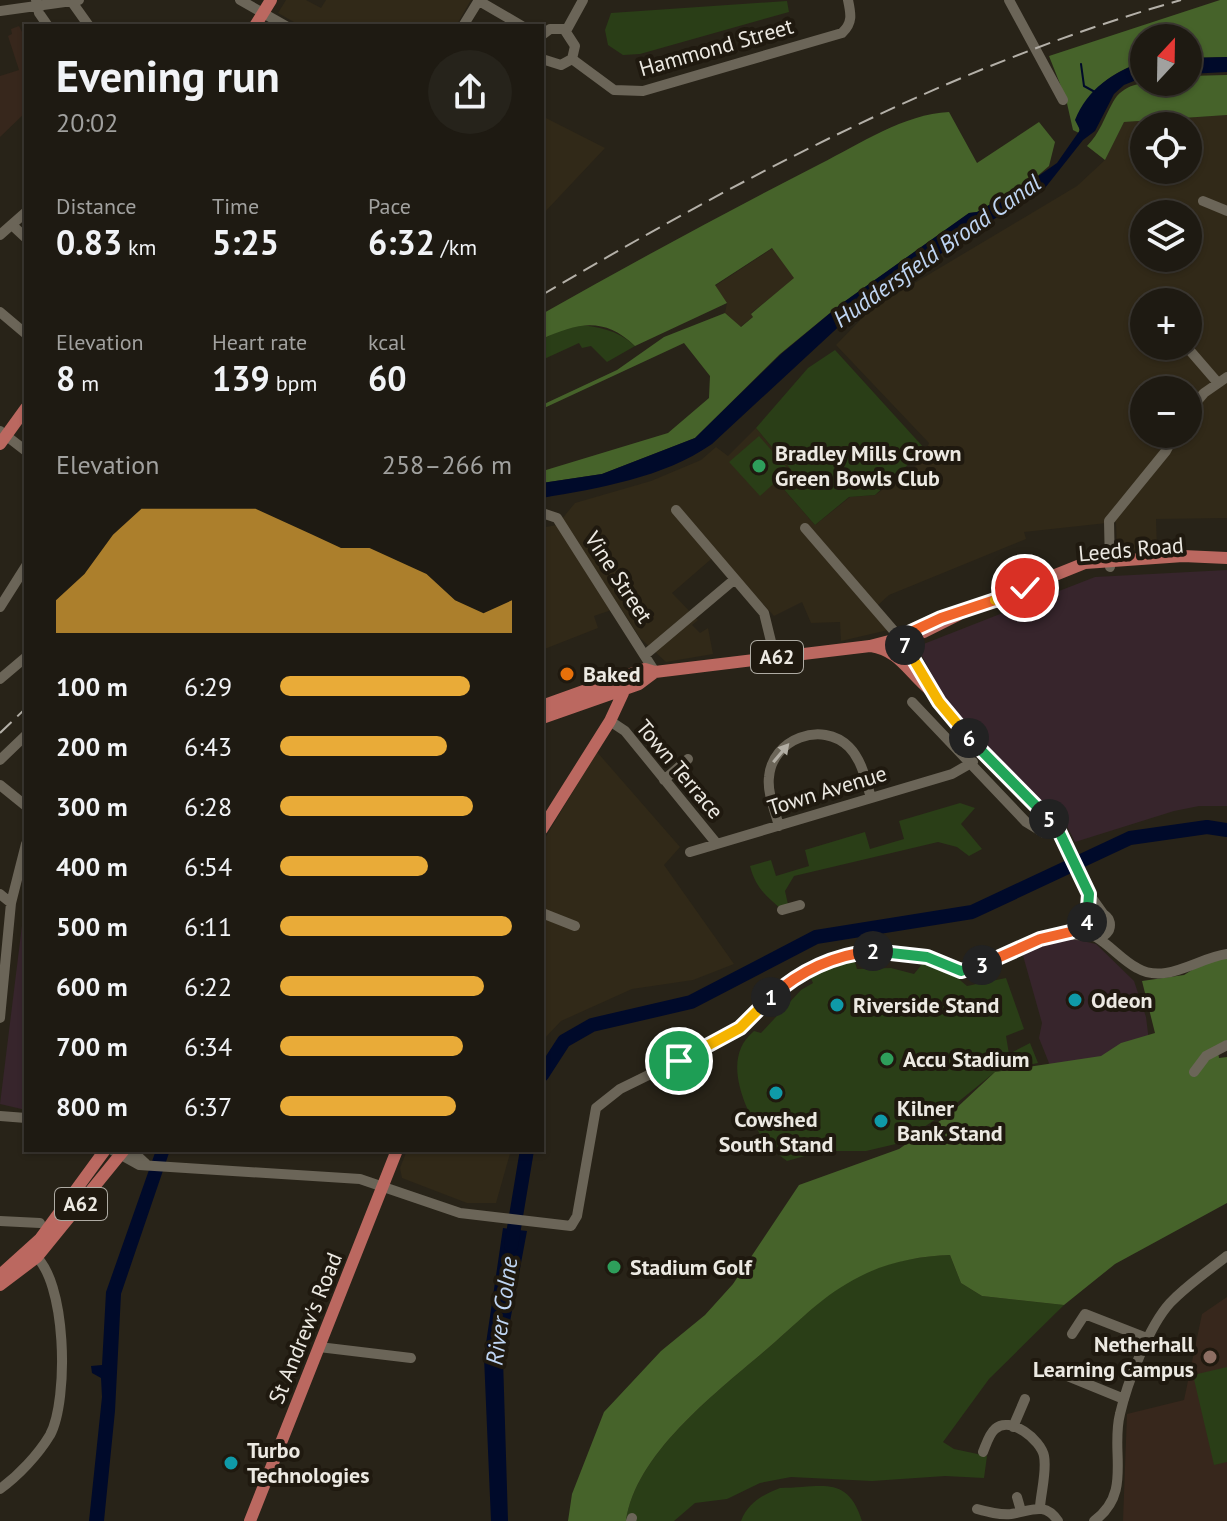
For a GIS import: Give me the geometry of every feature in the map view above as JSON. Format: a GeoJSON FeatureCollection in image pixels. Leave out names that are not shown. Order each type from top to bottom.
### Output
{"type":"FeatureCollection","features":[{"type":"Feature","properties":{"kind":"main road"},"geometry":{"type":"LineString","coordinates":[[256,24],[271,0]]}},
{"type":"Feature","properties":{"kind":"main road"},"geometry":{"type":"LineString","coordinates":[[2,436],[24,411]]}},
{"type":"Feature","properties":{"kind":"main road","name":"Leeds Road"},"geometry":{"type":"LineString","coordinates":[[544,705],[621,684],[647,681],[655,672],[870,646],[904,636],[941,618],[958,615],[1079,565],[1183,556],[1227,558]]}},
{"type":"Feature","properties":{"kind":"main road"},"geometry":{"type":"LineString","coordinates":[[870,646],[895,653],[910,673],[930,690]]}},
{"type":"Feature","properties":{"kind":"main road"},"geometry":{"type":"LineString","coordinates":[[544,826],[610,721],[621,684]]}},
{"type":"Feature","properties":{"kind":"main road","name":"Leeds Road"},"geometry":{"type":"LineString","coordinates":[[544,717],[621,684]]}},
{"type":"Feature","properties":{"kind":"main road","name":"A62"},"geometry":{"type":"LineString","coordinates":[[0,1275],[32,1254],[104,1152]]}},
{"type":"Feature","properties":{"kind":"main road","name":"A62"},"geometry":{"type":"LineString","coordinates":[[0,1285],[32,1254],[119,1152]]}},
{"type":"Feature","properties":{"kind":"main road","name":"St Andrew's Road"},"geometry":{"type":"LineString","coordinates":[[250,1521],[396,1152]]}},
{"type":"Feature","properties":{"kind":"street"},"geometry":{"type":"LineString","coordinates":[[240,0],[282,24]]}},
{"type":"Feature","properties":{"kind":"street"},"geometry":{"type":"LineString","coordinates":[[566,31],[583,0]]}},
{"type":"Feature","properties":{"kind":"street","name":"Hammond Street"},"geometry":{"type":"LineString","coordinates":[[572,59],[614,90],[643,91],[842,33],[849,27],[851,17],[848,0]]}},
{"type":"Feature","properties":{"kind":"street"},"geometry":{"type":"LineString","coordinates":[[1009,0],[1063,100]]}},
{"type":"Feature","properties":{"kind":"street"},"geometry":{"type":"LineString","coordinates":[[0,11],[36,2],[76,1],[88,24]]}},
{"type":"Feature","properties":{"kind":"street"},"geometry":{"type":"LineString","coordinates":[[464,24],[479,1],[519,24]]}},
{"type":"Feature","properties":{"kind":"street"},"geometry":{"type":"LineString","coordinates":[[36,2],[47,24]]}},
{"type":"Feature","properties":{"kind":"street"},"geometry":{"type":"LineString","coordinates":[[544,34],[556,28],[566,31],[575,46],[572,59],[553,66],[544,60]]}},
{"type":"Feature","properties":{"kind":"street"},"geometry":{"type":"LineString","coordinates":[[1203,201],[1227,211]]}},
{"type":"Feature","properties":{"kind":"street"},"geometry":{"type":"LineString","coordinates":[[0,235],[24,214]]}},
{"type":"Feature","properties":{"kind":"street"},"geometry":{"type":"LineString","coordinates":[[12,225],[24,236]]}},
{"type":"Feature","properties":{"kind":"street"},"geometry":{"type":"LineString","coordinates":[[0,312],[24,332]]}},
{"type":"Feature","properties":{"kind":"street"},"geometry":{"type":"LineString","coordinates":[[1201,360],[1222,380],[1202,396]]}},
{"type":"Feature","properties":{"kind":"street"},"geometry":{"type":"LineString","coordinates":[[2,436],[24,450]]}},
{"type":"Feature","properties":{"kind":"street"},"geometry":{"type":"LineString","coordinates":[[1110,563],[1109,521],[1168,448]]}},
{"type":"Feature","properties":{"kind":"street"},"geometry":{"type":"LineString","coordinates":[[676,510],[764,613],[775,658]]}},
{"type":"Feature","properties":{"kind":"street","name":"Vine Street"},"geometry":{"type":"LineString","coordinates":[[544,514],[557,518],[655,672]]}},
{"type":"Feature","properties":{"kind":"street"},"geometry":{"type":"LineString","coordinates":[[805,528],[904,636],[930,690],[958,726],[1057,827],[1089,894],[1107,920],[1126,960]]}},
{"type":"Feature","properties":{"kind":"street"},"geometry":{"type":"LineString","coordinates":[[0,607],[24,569]]}},
{"type":"Feature","properties":{"kind":"street"},"geometry":{"type":"LineString","coordinates":[[646,654],[735,579]]}},
{"type":"Feature","properties":{"kind":"street"},"geometry":{"type":"LineString","coordinates":[[0,679],[24,659]]}},
{"type":"Feature","properties":{"kind":"street"},"geometry":{"type":"LineString","coordinates":[[912,702],[973,762],[1032,828],[1044,833]]}},
{"type":"Feature","properties":{"kind":"street","name":"Town Terrace"},"geometry":{"type":"LineString","coordinates":[[610,721],[625,731],[717,844]]}},
{"type":"Feature","properties":{"kind":"street"},"geometry":{"type":"LineString","coordinates":[[779,826],[769,777],[774,759],[784,746],[798,738],[814,734],[834,736],[848,746],[859,760],[871,798]]}},
{"type":"Feature","properties":{"kind":"street"},"geometry":{"type":"LineString","coordinates":[[0,760],[24,737]]}},
{"type":"Feature","properties":{"kind":"street"},"geometry":{"type":"LineString","coordinates":[[664,780],[688,759]]}},
{"type":"Feature","properties":{"kind":"street","name":"Town Avenue"},"geometry":{"type":"LineString","coordinates":[[690,852],[952,774],[973,762]]}},
{"type":"Feature","properties":{"kind":"street"},"geometry":{"type":"LineString","coordinates":[[0,785],[24,804]]}},
{"type":"Feature","properties":{"kind":"street"},"geometry":{"type":"LineString","coordinates":[[0,1018],[11,903],[24,852]]}},
{"type":"Feature","properties":{"kind":"street"},"geometry":{"type":"LineString","coordinates":[[0,894],[11,903]]}},
{"type":"Feature","properties":{"kind":"street"},"geometry":{"type":"LineString","coordinates":[[1089,894],[1088,920],[1094,936],[1147,974],[1162,975],[1206,957],[1227,954]]}},
{"type":"Feature","properties":{"kind":"street"},"geometry":{"type":"LineString","coordinates":[[782,910],[800,905]]}},
{"type":"Feature","properties":{"kind":"street"},"geometry":{"type":"LineString","coordinates":[[544,914],[575,926]]}},
{"type":"Feature","properties":{"kind":"street"},"geometry":{"type":"LineString","coordinates":[[119,1152],[134,1164],[336,1177],[384,1184],[448,1210],[562,1227],[575,1223],[596,1108],[620,1089],[726,1037],[801,973],[832,959],[882,950],[940,960],[965,972],[1040,939],[1070,932],[1094,914],[1107,920]]}},
{"type":"Feature","properties":{"kind":"street"},"geometry":{"type":"LineString","coordinates":[[1070,932],[1094,936],[1107,934],[1107,920]]}},
{"type":"Feature","properties":{"kind":"street"},"geometry":{"type":"LineString","coordinates":[[1194,1072],[1227,1045]]}},
{"type":"Feature","properties":{"kind":"street"},"geometry":{"type":"LineString","coordinates":[[0,1116],[24,1118]]}},
{"type":"Feature","properties":{"kind":"street"},"geometry":{"type":"LineString","coordinates":[[133,1152],[146,1164]]}},
{"type":"Feature","properties":{"kind":"street"},"geometry":{"type":"LineString","coordinates":[[0,1221],[40,1223]]}},
{"type":"Feature","properties":{"kind":"street"},"geometry":{"type":"LineString","coordinates":[[0,1489],[36,1453],[50,1435],[58,1415],[63,1374],[55,1297],[51,1278],[32,1254]]}},
{"type":"Feature","properties":{"kind":"street"},"geometry":{"type":"LineString","coordinates":[[1094,1521],[1103,1515],[1118,1486],[1119,1418],[1149,1339],[1171,1302],[1227,1256]]}},
{"type":"Feature","properties":{"kind":"street"},"geometry":{"type":"LineString","coordinates":[[1072,1334],[1085,1314],[1149,1339]]}},
{"type":"Feature","properties":{"kind":"street"},"geometry":{"type":"LineString","coordinates":[[319,1347],[411,1358]]}},
{"type":"Feature","properties":{"kind":"street"},"geometry":{"type":"LineString","coordinates":[[1048,1368],[1124,1399]]}},
{"type":"Feature","properties":{"kind":"street"},"geometry":{"type":"LineString","coordinates":[[1013,1427],[1025,1399]]}},
{"type":"Feature","properties":{"kind":"street"},"geometry":{"type":"LineString","coordinates":[[983,1452],[993,1430],[1002,1425],[1013,1427],[1038,1441],[1045,1457],[1040,1507]]}},
{"type":"Feature","properties":{"kind":"street"},"geometry":{"type":"LineString","coordinates":[[1017,1497],[1021,1511]]}},
{"type":"Feature","properties":{"kind":"street"},"geometry":{"type":"LineString","coordinates":[[977,1509],[993,1514],[1040,1507],[1052,1511],[1058,1521]]}},
{"type":"Feature","properties":{"kind":"shaded area"},"geometry":{"type":"Polygon","coordinates":[[[286,0],[306,0],[321,8],[326,0],[471,0],[457,24],[297,24],[278,13],[286,0]]]}},
{"type":"Feature","properties":{"kind":"shaded area"},"geometry":{"type":"Polygon","coordinates":[[[19,26],[24,34],[24,114],[0,137],[0,76],[19,70],[8,36],[12,34],[11,29],[19,26]]]}},
{"type":"Feature","properties":{"kind":"shaded area"},"geometry":{"type":"Polygon","coordinates":[[[1227,115],[1227,518],[1156,519],[1157,549],[1117,550],[1116,522],[1024,532],[1026,539],[889,595],[877,606],[897,628],[841,641],[840,622],[811,623],[802,602],[774,616],[717,554],[672,593],[698,620],[692,625],[700,633],[708,628],[713,654],[666,662],[640,638],[620,607],[594,616],[598,628],[544,649],[544,524],[546,527],[557,525],[575,503],[651,481],[701,460],[716,447],[728,456],[756,428],[793,472],[781,486],[815,525],[850,497],[875,495],[921,462],[929,443],[836,345],[871,309],[1077,186],[1105,160],[1124,122],[1130,122],[1130,184],[1202,184],[1202,117],[1227,115]]]}},
{"type":"Feature","properties":{"kind":"shaded area"},"geometry":{"type":"Polygon","coordinates":[[[544,117],[605,148],[544,213],[544,117]]]}},
{"type":"Feature","properties":{"kind":"shaded area"},"geometry":{"type":"Polygon","coordinates":[[[773,248],[795,279],[751,313],[753,317],[740,327],[725,313],[727,303],[715,286],[773,248]]]}},
{"type":"Feature","properties":{"kind":"shaded area"},"geometry":{"type":"Polygon","coordinates":[[[1227,570],[1227,806],[1199,806],[1174,811],[1075,842],[1066,824],[1056,818],[950,708],[920,652],[921,645],[1095,577],[1227,570]]]}},
{"type":"Feature","properties":{"kind":"shaded area"},"geometry":{"type":"Polygon","coordinates":[[[597,752],[680,847],[664,865],[734,964],[693,980],[632,989],[561,1021],[544,1039],[544,840],[597,752]]]}},
{"type":"Feature","properties":{"kind":"shaded area"},"geometry":{"type":"Polygon","coordinates":[[[24,909],[24,1110],[0,1104],[24,909]]]}},
{"type":"Feature","properties":{"kind":"shaded area"},"geometry":{"type":"Polygon","coordinates":[[[1064,937],[1096,944],[1134,981],[1146,1017],[1149,1041],[1104,1063],[1051,1068],[1039,1038],[1042,1023],[1022,952],[1064,937]]]}},
{"type":"Feature","properties":{"kind":"shaded area"},"geometry":{"type":"Polygon","coordinates":[[[406,1152],[510,1152],[496,1203],[467,1203],[402,1178],[400,1168],[406,1152]]]}},
{"type":"Feature","properties":{"kind":"shaded area","name":"Netherhall Learning Campus"},"geometry":{"type":"Polygon","coordinates":[[[1227,1297],[1227,1521],[1123,1521],[1127,1414],[1184,1400],[1202,1314],[1227,1297]]]}},
{"type":"Feature","properties":{"kind":"green space"},"geometry":{"type":"Polygon","coordinates":[[[1227,0],[1227,57],[1202,58],[1202,24],[1147,24],[1227,0]]]}},
{"type":"Feature","properties":{"kind":"green space"},"geometry":{"type":"Polygon","coordinates":[[[787,1],[789,12],[640,54],[623,55],[608,45],[605,30],[611,13],[787,1]]]}},
{"type":"Feature","properties":{"kind":"green space"},"geometry":{"type":"Polygon","coordinates":[[[1130,29],[1130,66],[1108,79],[1090,97],[1080,120],[1079,133],[1073,130],[1066,99],[1049,56],[1130,29]]]}},
{"type":"Feature","properties":{"kind":"green space"},"geometry":{"type":"Polygon","coordinates":[[[1227,75],[1227,115],[1202,117],[1202,112],[1130,112],[1130,122],[1124,122],[1105,160],[1087,146],[1099,131],[1113,102],[1127,88],[1130,87],[1130,96],[1202,96],[1202,76],[1227,75]]]}},
{"type":"Feature","properties":{"kind":"green space"},"geometry":{"type":"Polygon","coordinates":[[[949,112],[977,163],[1039,122],[1055,142],[1049,166],[1034,179],[977,212],[969,213],[841,304],[780,354],[695,438],[602,474],[544,483],[546,470],[668,433],[709,398],[710,376],[684,343],[544,408],[544,404],[617,370],[664,337],[725,313],[741,327],[753,317],[751,314],[794,278],[772,248],[715,285],[727,303],[635,346],[612,330],[590,325],[567,329],[544,338],[544,313],[883,131],[932,114],[949,112]]]}},
{"type":"Feature","properties":{"kind":"green space"},"geometry":{"type":"Polygon","coordinates":[[[574,324],[614,332],[635,346],[607,362],[591,346],[582,348],[579,343],[544,359],[544,338],[574,324]]]}},
{"type":"Feature","properties":{"kind":"green space"},"geometry":{"type":"Polygon","coordinates":[[[835,350],[925,449],[875,495],[849,497],[815,525],[781,486],[793,472],[756,428],[808,368],[835,350]]]}},
{"type":"Feature","properties":{"kind":"green space","name":"Bradley Mills Crown Green Bowls Club"},"geometry":{"type":"Polygon","coordinates":[[[759,436],[789,470],[760,496],[729,462],[759,436]]]}},
{"type":"Feature","properties":{"kind":"green space"},"geometry":{"type":"Polygon","coordinates":[[[960,803],[975,808],[961,824],[982,849],[969,856],[957,847],[938,842],[794,876],[785,891],[789,909],[782,910],[762,891],[752,874],[750,866],[771,860],[776,876],[809,866],[805,850],[865,832],[870,849],[904,839],[899,821],[960,803]]]}},
{"type":"Feature","properties":{"kind":"green space"},"geometry":{"type":"Polygon","coordinates":[[[1227,957],[1227,1040],[1217,1046],[1219,1058],[1227,1057],[1227,1203],[1115,1264],[1064,1305],[982,1296],[961,1283],[950,1255],[908,1260],[867,1273],[818,1304],[685,1422],[646,1469],[633,1495],[626,1521],[568,1521],[572,1494],[604,1412],[661,1351],[705,1315],[733,1284],[799,1185],[899,1149],[950,1114],[995,1072],[1101,1056],[1121,1043],[1155,1033],[1142,981],[1184,975],[1208,960],[1227,957]]]}},
{"type":"Feature","properties":{"kind":"green space","name":"Accu Stadium"},"geometry":{"type":"Polygon","coordinates":[[[854,959],[857,969],[891,968],[914,974],[923,963],[948,970],[967,986],[1006,978],[1024,1029],[1006,1036],[1009,1054],[1030,1043],[1038,1063],[995,1072],[942,1115],[900,1143],[866,1151],[823,1151],[787,1161],[768,1147],[772,1141],[765,1134],[761,1136],[748,1110],[739,1082],[739,1054],[754,1031],[761,1033],[801,990],[813,983],[809,974],[854,959]]]}},
{"type":"Feature","properties":{"kind":"green space"},"geometry":{"type":"Polygon","coordinates":[[[950,1255],[961,1283],[982,1296],[1064,1305],[989,1379],[943,1442],[954,1449],[987,1456],[984,1478],[945,1476],[872,1481],[791,1477],[760,1483],[727,1499],[695,1503],[674,1521],[626,1521],[633,1495],[646,1469],[664,1445],[708,1400],[818,1303],[853,1279],[877,1268],[908,1260],[950,1255]]]}},
{"type":"Feature","properties":{"kind":"green space"},"geometry":{"type":"Polygon","coordinates":[[[1227,1367],[1227,1462],[1214,1465],[1193,1375],[1227,1367]]]}},
{"type":"Feature","properties":{"kind":"green space"},"geometry":{"type":"Polygon","coordinates":[[[820,1486],[841,1490],[856,1506],[862,1521],[741,1521],[756,1500],[780,1488],[820,1486]]]}},
{"type":"Feature","properties":{"kind":"water"},"geometry":{"type":"Polygon","coordinates":[[[1227,57],[1227,72],[1202,73],[1202,58],[1227,57]]]}},
{"type":"Feature","properties":{"kind":"water","name":"Huddersfield Broad Canal"},"geometry":{"type":"Polygon","coordinates":[[[1130,68],[1130,83],[1114,94],[1095,131],[1083,140],[1045,188],[968,235],[847,319],[712,444],[693,456],[652,473],[544,498],[544,483],[602,474],[695,438],[781,354],[841,304],[969,213],[977,212],[1057,163],[1080,130],[1075,120],[1080,109],[1094,91],[1112,76],[1130,68]]]}},
{"type":"Feature","properties":{"kind":"water"},"geometry":{"type":"Polygon","coordinates":[[[155,1152],[169,1152],[121,1294],[115,1411],[104,1521],[89,1521],[102,1397],[101,1378],[92,1373],[91,1366],[102,1365],[106,1292],[155,1152]]]}},
{"type":"Feature","properties":{"kind":"water"},"geometry":{"type":"Polygon","coordinates":[[[503,1228],[527,1231],[503,1359],[508,1521],[491,1521],[484,1357],[503,1228]]]}},
{"type":"Feature","properties":{"kind":"waterway"},"geometry":{"type":"LineString","coordinates":[[1081,64],[1084,86],[1095,92]]}},
{"type":"Feature","properties":{"kind":"waterway","name":"River Colne"},"geometry":{"type":"LineString","coordinates":[[544,1072],[564,1041],[592,1025],[691,1002],[816,937],[972,912],[1130,838],[1207,827],[1227,830]]}},
{"type":"Feature","properties":{"kind":"waterway","name":"River Colne"},"geometry":{"type":"LineString","coordinates":[[511,1246],[527,1152]]}},
{"type":"Feature","properties":{"kind":"railway"},"geometry":{"type":"LineString","coordinates":[[544,294],[695,208],[852,127],[1014,56],[1181,0]]}},
{"type":"Feature","properties":{"kind":"railway"},"geometry":{"type":"LineString","coordinates":[[0,733],[24,710]]}},
{"type":"Feature","properties":{"kind":"place","name":"Bradley Mills Crown Green Bowls Club"},"geometry":{"type":"Point","coordinates":[759,466]}},
{"type":"Feature","properties":{"kind":"place","name":"Baked"},"geometry":{"type":"Point","coordinates":[567,674]}},
{"type":"Feature","properties":{"kind":"place","name":"Odeon"},"geometry":{"type":"Point","coordinates":[1075,1000]}},
{"type":"Feature","properties":{"kind":"place","name":"Riverside Stand"},"geometry":{"type":"Point","coordinates":[837,1005]}},
{"type":"Feature","properties":{"kind":"place","name":"Accu Stadium"},"geometry":{"type":"Point","coordinates":[887,1059]}},
{"type":"Feature","properties":{"kind":"place","name":"Cowshed South Stand"},"geometry":{"type":"Point","coordinates":[776,1093]}},
{"type":"Feature","properties":{"kind":"place","name":"Kilner Bank Stand"},"geometry":{"type":"Point","coordinates":[881,1121]}},
{"type":"Feature","properties":{"kind":"place","name":"Stadium Golf"},"geometry":{"type":"Point","coordinates":[614,1267]}},
{"type":"Feature","properties":{"kind":"place","name":"Netherhall Learning Campus"},"geometry":{"type":"Point","coordinates":[1210,1357]}},
{"type":"Feature","properties":{"kind":"place","name":"Turbo Technologies"},"geometry":{"type":"Point","coordinates":[231,1463]}},
{"type":"Feature","properties":{"kind":"route"},"geometry":{"type":"LineString","coordinates":[[679,1061],[716,1044],[740,1028],[788,982],[832,959],[882,950],[940,960],[965,972],[1040,939],[1070,932],[1087,921],[1089,894],[1057,827],[958,726],[930,690],[913,653],[898,638],[941,618],[958,615],[1025,588]]}}]}
